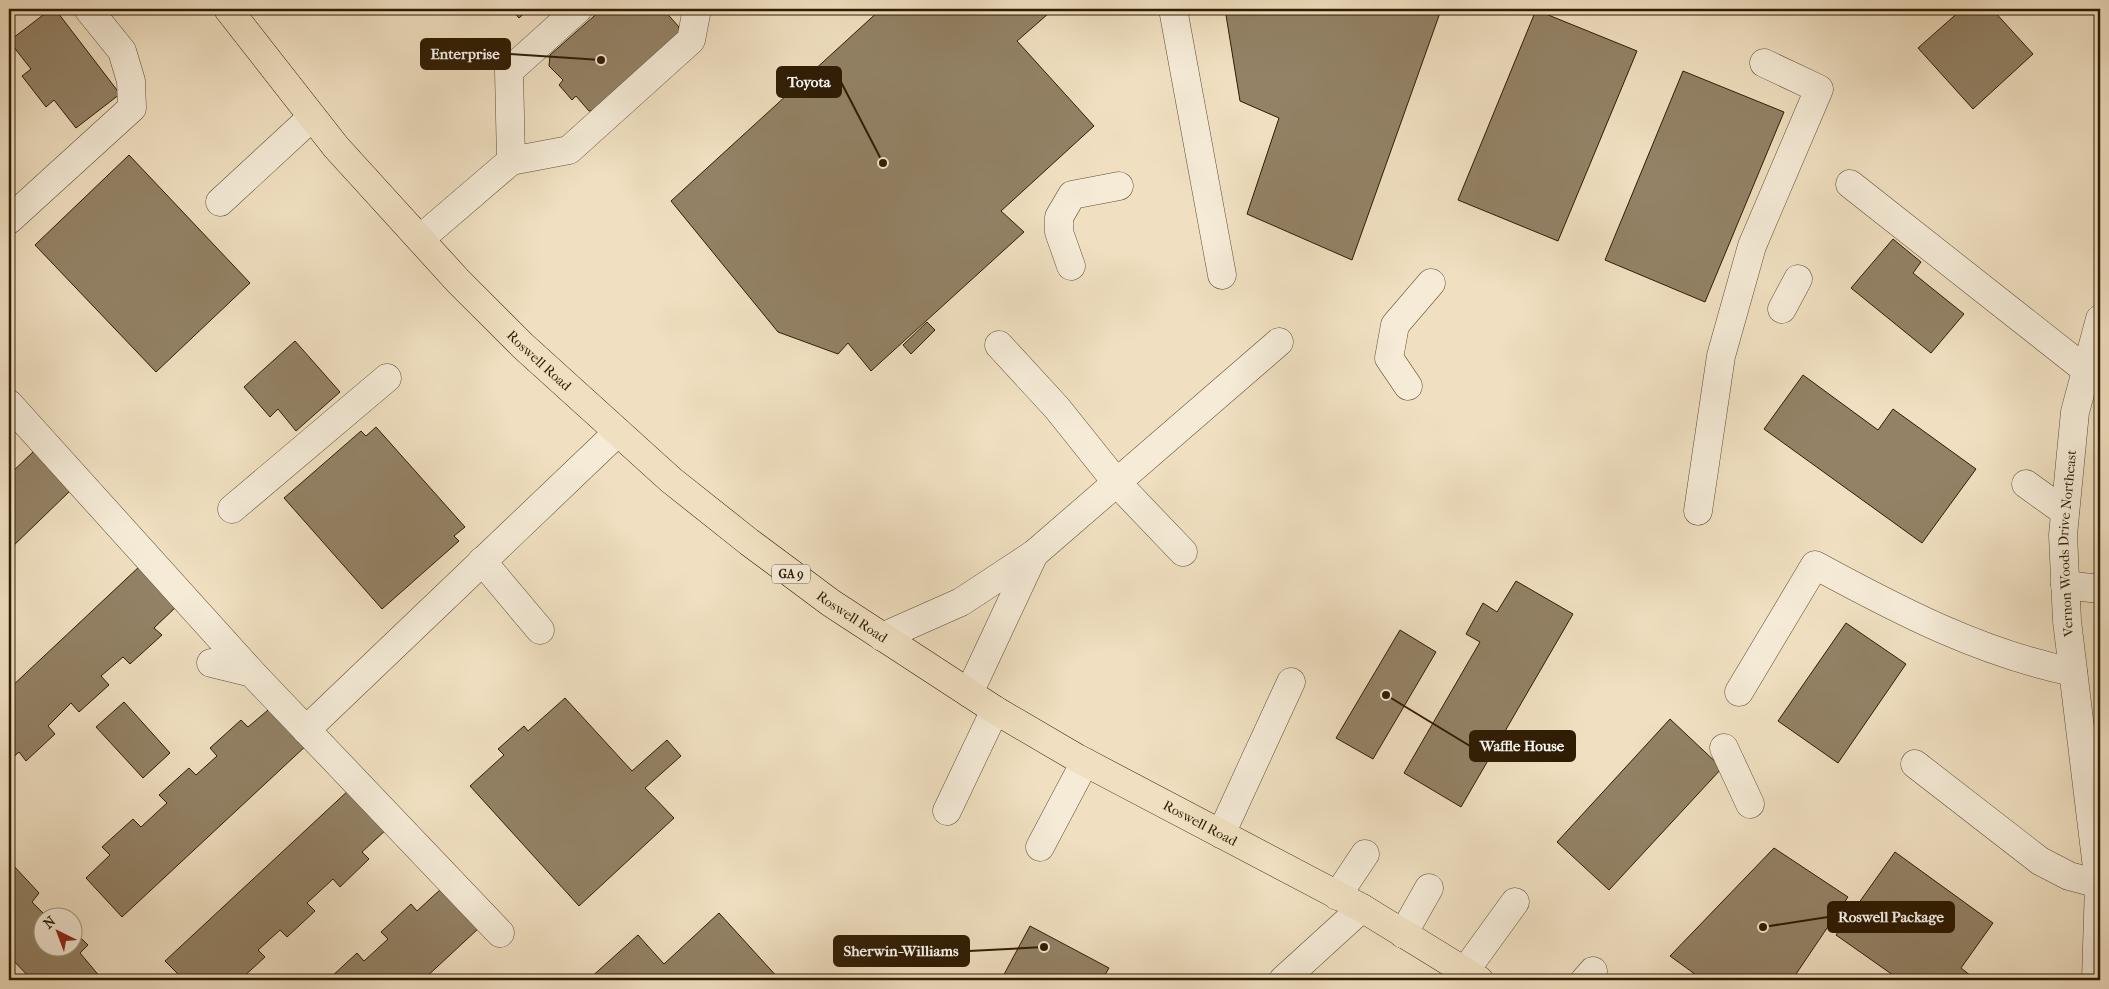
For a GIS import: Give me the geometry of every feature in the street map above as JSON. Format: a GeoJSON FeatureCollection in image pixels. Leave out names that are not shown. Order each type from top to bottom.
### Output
{"type":"FeatureCollection","features":[{"type":"Feature","properties":{"kind":"main road","name":"Roswell Road"},"geometry":{"type":"LineString","coordinates":[[228,9],[336,147],[458,280],[523,346],[618,432],[672,480],[749,542],[831,603],[994,710],[1085,762],[1362,908],[1472,976]]}},
{"type":"Feature","properties":{"kind":"street"},"geometry":{"type":"LineString","coordinates":[[9,220],[132,108],[131,81],[122,51],[88,9]]}},
{"type":"Feature","properties":{"kind":"street"},"geometry":{"type":"LineString","coordinates":[[511,161],[509,71],[578,9]]}},
{"type":"Feature","properties":{"kind":"street"},"geometry":{"type":"LineString","coordinates":[[420,239],[511,161],[569,150],[691,40],[697,9]]}},
{"type":"Feature","properties":{"kind":"street"},"geometry":{"type":"LineString","coordinates":[[1173,9],[1222,275]]}},
{"type":"Feature","properties":{"kind":"street"},"geometry":{"type":"LineString","coordinates":[[1698,511],[1721,356],[1749,255],[1819,89],[1764,63]]}},
{"type":"Feature","properties":{"kind":"street"},"geometry":{"type":"LineString","coordinates":[[220,202],[312,117]]}},
{"type":"Feature","properties":{"kind":"street"},"geometry":{"type":"LineString","coordinates":[[1850,184],[2086,370]]}},
{"type":"Feature","properties":{"kind":"street"},"geometry":{"type":"LineString","coordinates":[[1070,266],[1059,232],[1059,217],[1072,194],[1119,186]]}},
{"type":"Feature","properties":{"kind":"street"},"geometry":{"type":"LineString","coordinates":[[1782,309],[1798,279]]}},
{"type":"Feature","properties":{"kind":"street"},"geometry":{"type":"LineString","coordinates":[[1408,386],[1389,358],[1395,324],[1431,283]]}},
{"type":"Feature","properties":{"kind":"street","name":"Vernon Woods Drive Northeast"},"geometry":{"type":"LineString","coordinates":[[2096,980],[2099,884],[2067,621],[2063,535],[2075,412],[2100,319]]}},
{"type":"Feature","properties":{"kind":"street"},"geometry":{"type":"LineString","coordinates":[[882,637],[961,602],[1034,554],[1279,342]]}},
{"type":"Feature","properties":{"kind":"street"},"geometry":{"type":"LineString","coordinates":[[999,345],[1057,408],[1117,483],[1183,552]]}},
{"type":"Feature","properties":{"kind":"street"},"geometry":{"type":"LineString","coordinates":[[232,509],[387,378]]}},
{"type":"Feature","properties":{"kind":"street"},"geometry":{"type":"LineString","coordinates":[[9,404],[252,673],[500,933]]}},
{"type":"Feature","properties":{"kind":"street"},"geometry":{"type":"LineString","coordinates":[[306,730],[618,432]]}},
{"type":"Feature","properties":{"kind":"street"},"geometry":{"type":"LineString","coordinates":[[2026,484],[2065,512]]}},
{"type":"Feature","properties":{"kind":"street"},"geometry":{"type":"LineString","coordinates":[[969,693],[1034,554]]}},
{"type":"Feature","properties":{"kind":"street"},"geometry":{"type":"LineString","coordinates":[[482,562],[540,630]]}},
{"type":"Feature","properties":{"kind":"street"},"geometry":{"type":"LineString","coordinates":[[1738,692],[1815,565],[1881,601],[1987,649],[2036,664],[2073,672]]}},
{"type":"Feature","properties":{"kind":"street"},"geometry":{"type":"LineString","coordinates":[[2065,585],[2100,589]]}},
{"type":"Feature","properties":{"kind":"street"},"geometry":{"type":"LineString","coordinates":[[211,663],[252,673]]}},
{"type":"Feature","properties":{"kind":"street"},"geometry":{"type":"LineString","coordinates":[[1221,834],[1291,682]]}},
{"type":"Feature","properties":{"kind":"street"},"geometry":{"type":"LineString","coordinates":[[947,811],[994,710]]}},
{"type":"Feature","properties":{"kind":"street"},"geometry":{"type":"LineString","coordinates":[[1724,748],[1750,804]]}},
{"type":"Feature","properties":{"kind":"street"},"geometry":{"type":"LineString","coordinates":[[1040,848],[1085,762]]}},
{"type":"Feature","properties":{"kind":"street"},"geometry":{"type":"LineString","coordinates":[[1915,764],[2040,861],[2068,876],[2099,884]]}},
{"type":"Feature","properties":{"kind":"street"},"geometry":{"type":"LineString","coordinates":[[1337,896],[1365,854]]}},
{"type":"Feature","properties":{"kind":"street"},"geometry":{"type":"LineString","coordinates":[[1403,934],[1429,888]]}},
{"type":"Feature","properties":{"kind":"street"},"geometry":{"type":"LineString","coordinates":[[1472,976],[1515,902]]}},
{"type":"Feature","properties":{"kind":"street"},"geometry":{"type":"LineString","coordinates":[[1283,980],[1362,908]]}},
{"type":"Feature","properties":{"kind":"building"},"geometry":{"type":"Polygon","coordinates":[[[51,9],[55,9],[120,94],[76,128],[54,100],[46,107],[22,76],[31,69],[9,41],[51,9]]]}},
{"type":"Feature","properties":{"kind":"building"},"geometry":{"type":"Polygon","coordinates":[[[511,9],[529,9],[519,18],[511,9]]]}},
{"type":"Feature","properties":{"kind":"building"},"geometry":{"type":"Polygon","coordinates":[[[602,9],[663,9],[679,27],[678,36],[599,111],[589,111],[576,96],[572,100],[559,85],[563,80],[549,66],[550,55],[602,9]]]}},
{"type":"Feature","properties":{"kind":"building"},"geometry":{"type":"Polygon","coordinates":[[[881,9],[1043,9],[1048,14],[1017,41],[1094,126],[1001,211],[1024,232],[871,371],[848,343],[838,354],[778,332],[671,201],[881,9]]]}},
{"type":"Feature","properties":{"kind":"building"},"geometry":{"type":"Polygon","coordinates":[[[1225,9],[1441,10],[1352,260],[1247,214],[1279,118],[1240,101],[1225,9]]]}},
{"type":"Feature","properties":{"kind":"building"},"geometry":{"type":"Polygon","coordinates":[[[1962,9],[1992,9],[2033,54],[1973,109],[1918,48],[1962,9]]]}},
{"type":"Feature","properties":{"kind":"building"},"geometry":{"type":"Polygon","coordinates":[[[1536,10],[1637,51],[1558,241],[1458,200],[1536,10]]]}},
{"type":"Feature","properties":{"kind":"building"},"geometry":{"type":"Polygon","coordinates":[[[1683,71],[1784,112],[1705,302],[1605,260],[1683,71]]]}},
{"type":"Feature","properties":{"kind":"building"},"geometry":{"type":"Polygon","coordinates":[[[129,155],[250,283],[156,372],[35,245],[129,155]]]}},
{"type":"Feature","properties":{"kind":"building"},"geometry":{"type":"Polygon","coordinates":[[[1893,239],[1921,262],[1913,273],[1964,314],[1931,353],[1851,288],[1893,239]]]}},
{"type":"Feature","properties":{"kind":"building"},"geometry":{"type":"Polygon","coordinates":[[[927,322],[935,330],[911,354],[903,345],[927,322]]]}},
{"type":"Feature","properties":{"kind":"building"},"geometry":{"type":"Polygon","coordinates":[[[295,341],[340,392],[296,431],[278,409],[270,417],[244,387],[295,341]]]}},
{"type":"Feature","properties":{"kind":"building"},"geometry":{"type":"Polygon","coordinates":[[[1803,375],[1878,430],[1893,409],[1976,469],[1922,543],[1764,429],[1803,375]]]}},
{"type":"Feature","properties":{"kind":"building"},"geometry":{"type":"Polygon","coordinates":[[[376,427],[465,527],[454,536],[459,541],[382,609],[284,498],[361,431],[366,436],[376,427]]]}},
{"type":"Feature","properties":{"kind":"building"},"geometry":{"type":"Polygon","coordinates":[[[34,451],[71,490],[9,550],[9,475],[34,451]]]}},
{"type":"Feature","properties":{"kind":"building"},"geometry":{"type":"Polygon","coordinates":[[[141,565],[178,605],[154,628],[162,635],[130,664],[123,657],[101,676],[109,685],[79,712],[71,703],[48,726],[55,734],[26,761],[19,752],[9,761],[9,689],[141,565]]]}},
{"type":"Feature","properties":{"kind":"building"},"geometry":{"type":"Polygon","coordinates":[[[1516,581],[1573,614],[1461,807],[1404,773],[1480,642],[1466,634],[1483,603],[1497,612],[1516,581]]]}},
{"type":"Feature","properties":{"kind":"building"},"geometry":{"type":"Polygon","coordinates":[[[1846,623],[1906,664],[1838,763],[1778,721],[1846,623]]]}},
{"type":"Feature","properties":{"kind":"building"},"geometry":{"type":"Polygon","coordinates":[[[1400,630],[1436,652],[1373,759],[1336,738],[1400,630]]]}},
{"type":"Feature","properties":{"kind":"building"},"geometry":{"type":"Polygon","coordinates":[[[565,698],[632,771],[667,740],[681,756],[645,788],[674,818],[579,906],[470,786],[504,755],[498,749],[524,726],[528,731],[565,698]]]}},
{"type":"Feature","properties":{"kind":"building"},"geometry":{"type":"Polygon","coordinates":[[[124,702],[170,753],[143,778],[96,727],[124,702]]]}},
{"type":"Feature","properties":{"kind":"building"},"geometry":{"type":"Polygon","coordinates":[[[274,705],[309,743],[122,917],[86,878],[110,855],[102,847],[133,819],[141,827],[167,803],[159,795],[189,768],[196,775],[217,756],[210,748],[241,720],[248,727],[274,705]]]}},
{"type":"Feature","properties":{"kind":"building"},"geometry":{"type":"Polygon","coordinates":[[[1670,719],[1722,768],[1609,890],[1557,842],[1670,719]]]}},
{"type":"Feature","properties":{"kind":"building"},"geometry":{"type":"Polygon","coordinates":[[[351,788],[388,828],[362,852],[369,859],[340,887],[333,879],[307,903],[315,911],[287,937],[280,930],[258,950],[265,957],[240,980],[228,980],[226,978],[224,980],[184,980],[165,961],[351,788]]]}},
{"type":"Feature","properties":{"kind":"building"},"geometry":{"type":"Polygon","coordinates":[[[1774,848],[1848,897],[1792,980],[1703,980],[1670,956],[1774,848]]]}},
{"type":"Feature","properties":{"kind":"building"},"geometry":{"type":"Polygon","coordinates":[[[1895,852],[1993,923],[1961,968],[1971,976],[1968,980],[1900,980],[1836,935],[1895,852]]]}},
{"type":"Feature","properties":{"kind":"building"},"geometry":{"type":"Polygon","coordinates":[[[12,864],[39,893],[32,902],[36,906],[32,906],[32,956],[82,955],[101,978],[99,980],[32,980],[9,956],[9,866],[12,864]]]}},
{"type":"Feature","properties":{"kind":"building"},"geometry":{"type":"Polygon","coordinates":[[[442,888],[479,928],[423,980],[333,980],[330,978],[357,953],[364,961],[388,939],[381,932],[411,904],[417,911],[442,888]]]}},
{"type":"Feature","properties":{"kind":"building"},"geometry":{"type":"Polygon","coordinates":[[[719,913],[780,980],[588,980],[638,935],[664,964],[719,913]]]}},
{"type":"Feature","properties":{"kind":"building"},"geometry":{"type":"Polygon","coordinates":[[[1030,926],[1109,968],[1102,980],[1001,980],[1030,926]]]}},
{"type":"Feature","properties":{"kind":"building"},"geometry":{"type":"Polygon","coordinates":[[[82,939],[88,945],[82,951],[82,939]]]}},
{"type":"Feature","properties":{"kind":"place","name":"Enterprise"},"geometry":{"type":"Point","coordinates":[601,60]}},
{"type":"Feature","properties":{"kind":"place","name":"Toyota"},"geometry":{"type":"Point","coordinates":[883,163]}},
{"type":"Feature","properties":{"kind":"place","name":"Waffle House"},"geometry":{"type":"Point","coordinates":[1386,695]}},
{"type":"Feature","properties":{"kind":"place","name":"Roswell Package"},"geometry":{"type":"Point","coordinates":[1763,927]}},
{"type":"Feature","properties":{"kind":"place","name":"Sherwin-Williams"},"geometry":{"type":"Point","coordinates":[1044,947]}}]}
